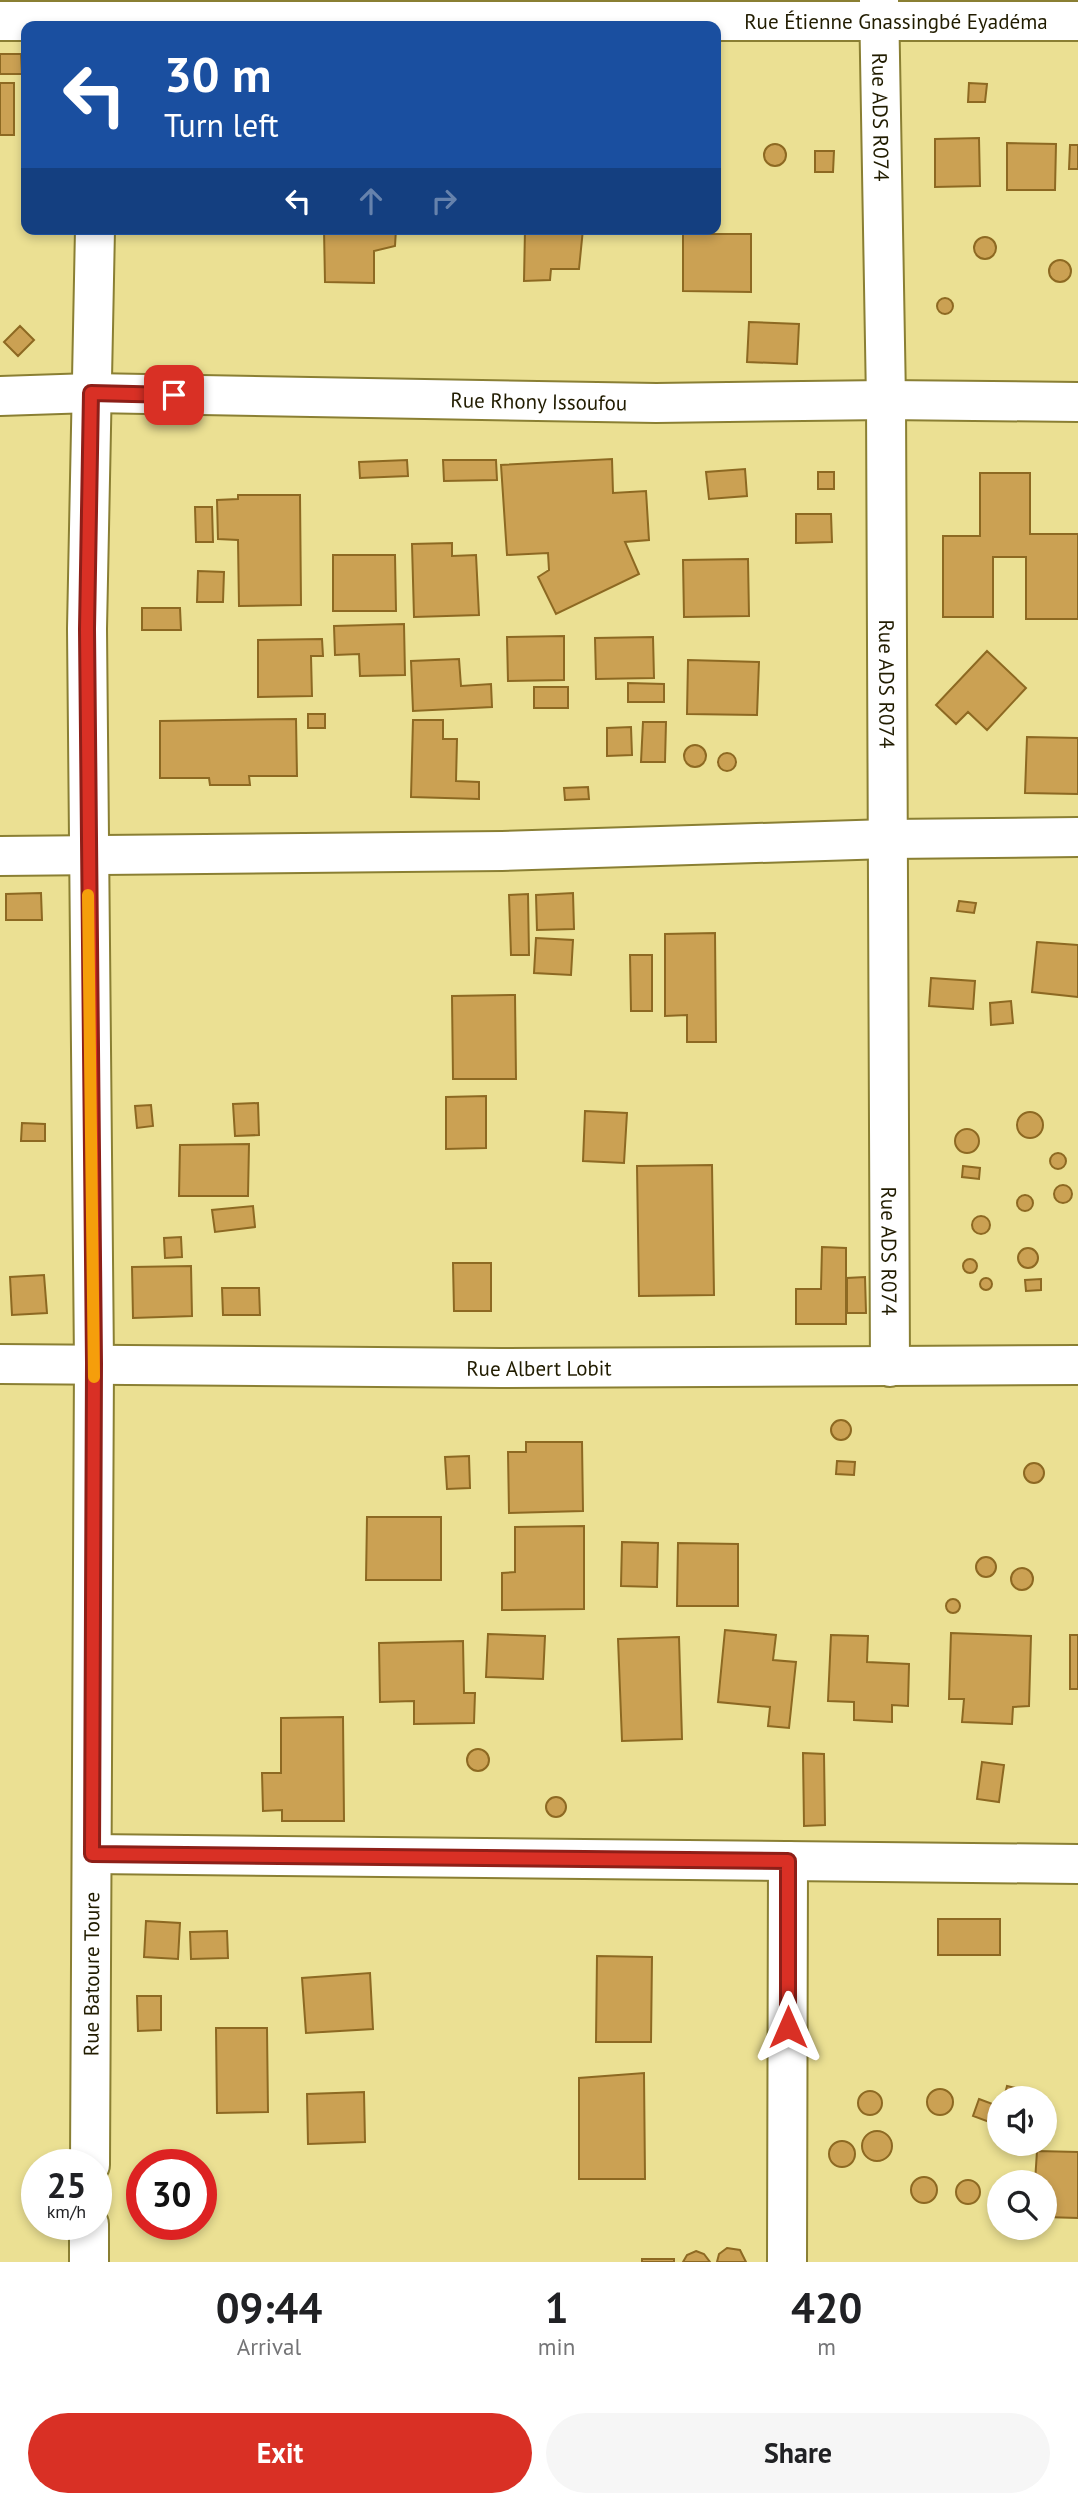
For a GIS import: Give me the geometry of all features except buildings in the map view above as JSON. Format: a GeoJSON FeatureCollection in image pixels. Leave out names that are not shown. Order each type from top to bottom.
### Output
{"type":"FeatureCollection","features":[{"type":"Feature","properties":{"kind":"street","name":"Rue Étienne Gnassingbé Eyadéma"},"geometry":{"type":"LineString","coordinates":[[0,22],[96,15],[879,10],[1078,21]]}},
{"type":"Feature","properties":{"kind":"street","name":"Rue ADS R074"},"geometry":{"type":"LineString","coordinates":[[879,10],[886,400],[890,1367]]}},
{"type":"Feature","properties":{"kind":"street","name":"Rue Batoure Toure"},"geometry":{"type":"LineString","coordinates":[[90,2149],[94,1363],[87,629],[96,235]]}},
{"type":"Feature","properties":{"kind":"street","name":"Rue Rhony Issoufou"},"geometry":{"type":"LineString","coordinates":[[0,396],[91,393],[656,403],[886,400],[1078,402]]}},
{"type":"Feature","properties":{"kind":"street"},"geometry":{"type":"LineString","coordinates":[[0,856],[502,851],[888,839],[1078,837]]}},
{"type":"Feature","properties":{"kind":"street","name":"Rue Albert Lobit"},"geometry":{"type":"LineString","coordinates":[[0,1364],[501,1368],[1078,1365]]}},
{"type":"Feature","properties":{"kind":"street"},"geometry":{"type":"LineString","coordinates":[[92,1854],[1078,1864]]}},
{"type":"Feature","properties":{"kind":"street"},"geometry":{"type":"LineString","coordinates":[[787,2262],[788,1861]]}},
{"type":"Feature","properties":{"kind":"street"},"geometry":{"type":"LineString","coordinates":[[89,2240],[89,2262]]}},
{"type":"Feature","properties":{"kind":"slow traffic"},"geometry":{"type":"LineString","coordinates":[[88,895],[94,1377]]}},
{"type":"Feature","properties":{"kind":"route"},"geometry":{"type":"LineString","coordinates":[[174,395],[91,393],[87,629],[89,1088],[94,1363],[92,1854],[788,1861],[788,2027]]}}]}
